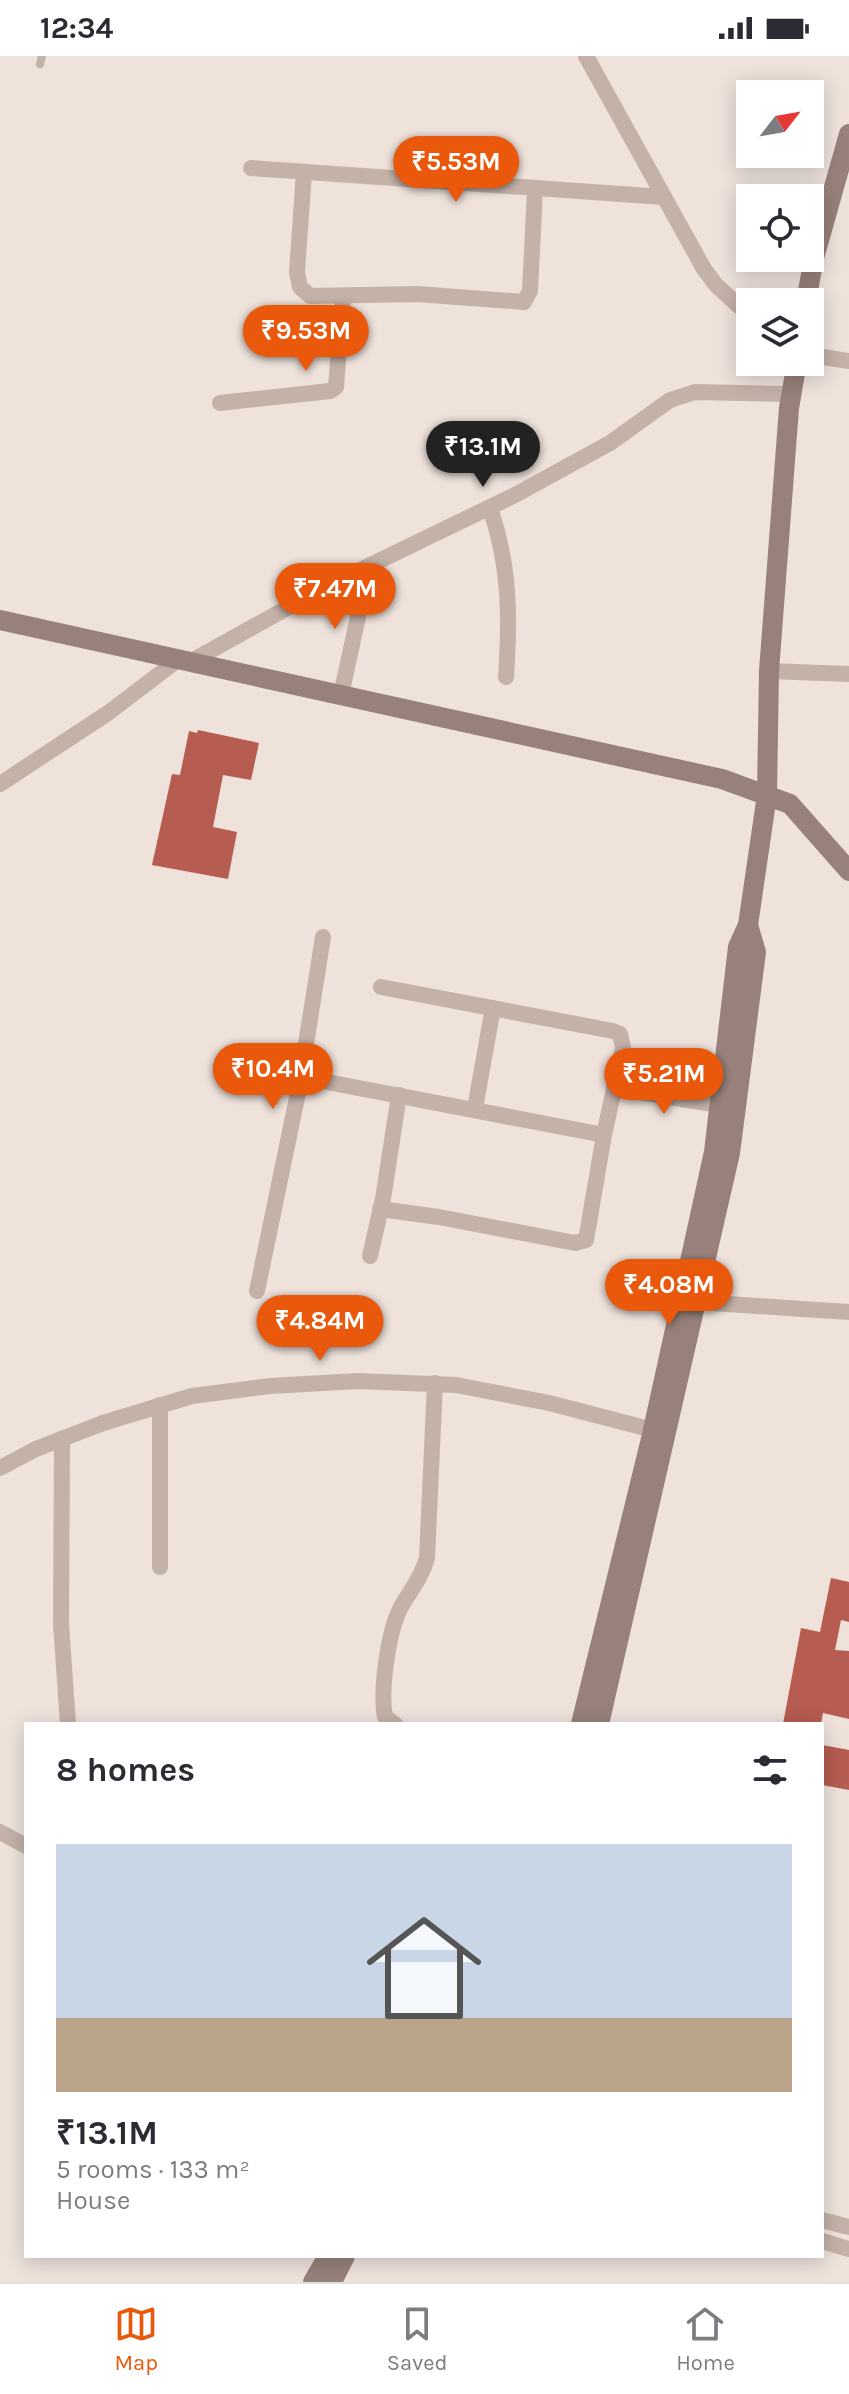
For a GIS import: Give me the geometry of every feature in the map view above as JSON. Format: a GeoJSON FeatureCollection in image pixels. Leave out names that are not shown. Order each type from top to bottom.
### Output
{"type":"FeatureCollection","features":[{"type":"Feature","properties":{"kind":"street"},"geometry":{"type":"LineString","coordinates":[[586,56],[704,269],[736,303]]}},
{"type":"Feature","properties":{"kind":"street"},"geometry":{"type":"LineString","coordinates":[[809,288],[849,134]]}},
{"type":"Feature","properties":{"kind":"street"},"geometry":{"type":"LineString","coordinates":[[251,168],[663,197]]}},
{"type":"Feature","properties":{"kind":"street"},"geometry":{"type":"LineString","coordinates":[[304,172],[298,281],[303,293],[310,296],[417,294],[524,302],[530,291],[535,189]]}},
{"type":"Feature","properties":{"kind":"street"},"geometry":{"type":"LineString","coordinates":[[220,403],[330,391],[336,387],[343,297]]}},
{"type":"Feature","properties":{"kind":"street"},"geometry":{"type":"LineString","coordinates":[[824,357],[849,361]]}},
{"type":"Feature","properties":{"kind":"street"},"geometry":{"type":"LineString","coordinates":[[581,1722],[653,1430],[714,1152],[738,947],[748,925],[767,795],[769,671],[794,376]]}},
{"type":"Feature","properties":{"kind":"street"},"geometry":{"type":"LineString","coordinates":[[0,784],[184,661],[358,571],[490,508],[610,443],[670,400],[695,392],[791,394]]}},
{"type":"Feature","properties":{"kind":"street"},"geometry":{"type":"LineString","coordinates":[[490,508],[499,536],[509,608],[506,677]]}},
{"type":"Feature","properties":{"kind":"street"},"geometry":{"type":"LineString","coordinates":[[341,695],[358,617],[358,571]]}},
{"type":"Feature","properties":{"kind":"street"},"geometry":{"type":"LineString","coordinates":[[0,620],[722,779],[790,804],[849,871]]}},
{"type":"Feature","properties":{"kind":"street"},"geometry":{"type":"LineString","coordinates":[[769,671],[849,674]]}},
{"type":"Feature","properties":{"kind":"street"},"geometry":{"type":"LineString","coordinates":[[599,1722],[730,1153],[756,952],[748,925]]}},
{"type":"Feature","properties":{"kind":"street"},"geometry":{"type":"LineString","coordinates":[[257,1291],[301,1077],[323,937]]}},
{"type":"Feature","properties":{"kind":"street"},"geometry":{"type":"LineString","coordinates":[[380,1209],[581,1242],[586,1240],[623,1048],[620,1034],[381,987]]}},
{"type":"Feature","properties":{"kind":"street"},"geometry":{"type":"LineString","coordinates":[[475,1108],[493,1008]]}},
{"type":"Feature","properties":{"kind":"street"},"geometry":{"type":"LineString","coordinates":[[301,1077],[604,1135]]}},
{"type":"Feature","properties":{"kind":"street"},"geometry":{"type":"LineString","coordinates":[[614,1088],[719,1105]]}},
{"type":"Feature","properties":{"kind":"street"},"geometry":{"type":"LineString","coordinates":[[370,1256],[399,1095]]}},
{"type":"Feature","properties":{"kind":"street"},"geometry":{"type":"LineString","coordinates":[[697,1302],[849,1312]]}},
{"type":"Feature","properties":{"kind":"street"},"geometry":{"type":"LineString","coordinates":[[0,1468],[62,1439],[160,1405],[192,1396],[270,1386],[358,1381],[456,1385],[549,1403],[653,1430]]}},
{"type":"Feature","properties":{"kind":"street"},"geometry":{"type":"LineString","coordinates":[[392,1722],[385,1717],[384,1709],[386,1673],[397,1617],[424,1570],[427,1558],[435,1383]]}},
{"type":"Feature","properties":{"kind":"street"},"geometry":{"type":"LineString","coordinates":[[160,1405],[160,1567]]}},
{"type":"Feature","properties":{"kind":"street"},"geometry":{"type":"LineString","coordinates":[[62,1439],[61,1608],[68,1722]]}},
{"type":"Feature","properties":{"kind":"street"},"geometry":{"type":"LineString","coordinates":[[0,1832],[24,1845]]}},
{"type":"Feature","properties":{"kind":"street"},"geometry":{"type":"LineString","coordinates":[[824,2221],[849,2227]]}},
{"type":"Feature","properties":{"kind":"street"},"geometry":{"type":"LineString","coordinates":[[824,2242],[849,2249]]}},
{"type":"Feature","properties":{"kind":"street"},"geometry":{"type":"LineString","coordinates":[[313,2282],[327,2258]]}},
{"type":"Feature","properties":{"kind":"street"},"geometry":{"type":"LineString","coordinates":[[332,2282],[344,2258]]}},
{"type":"Feature","properties":{"kind":"building"},"geometry":{"type":"Polygon","coordinates":[[[198,730],[259,743],[251,780],[223,775],[213,827],[237,832],[228,879],[152,865],[172,774],[180,775],[189,731],[197,733],[198,730]]]}},
{"type":"Feature","properties":{"kind":"building"},"geometry":{"type":"Polygon","coordinates":[[[831,1578],[849,1582],[849,1622],[841,1620],[835,1650],[849,1651],[849,1719],[823,1713],[821,1722],[783,1722],[801,1628],[820,1632],[831,1578]]]}},
{"type":"Feature","properties":{"kind":"building"},"geometry":{"type":"Polygon","coordinates":[[[824,1745],[849,1750],[849,1790],[824,1785],[824,1745]]]}}]}
